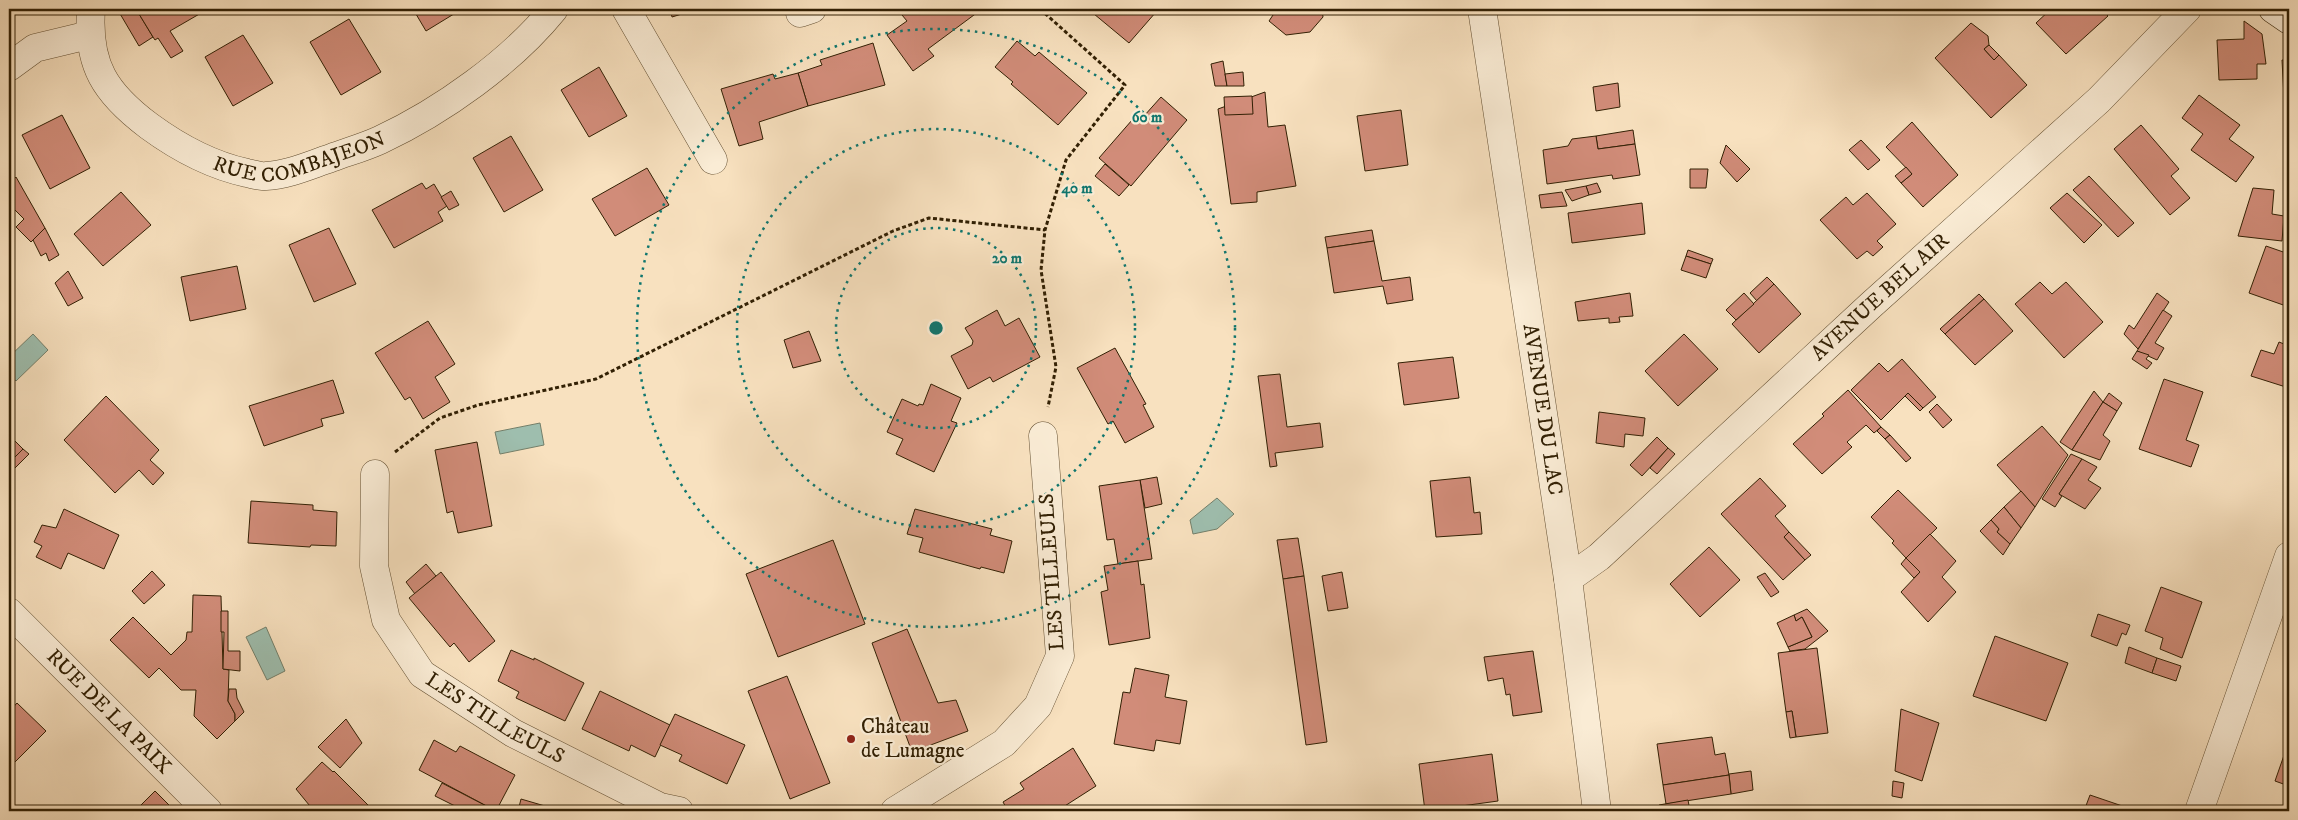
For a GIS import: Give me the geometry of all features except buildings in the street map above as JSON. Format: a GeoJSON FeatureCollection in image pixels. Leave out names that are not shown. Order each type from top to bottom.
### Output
{"type":"FeatureCollection","features":[{"type":"Feature","properties":{"kind":"street","name":"RUE COMBAJEON"},"geometry":{"type":"LineString","coordinates":[[90,22],[98,73],[125,108],[178,147],[226,168],[264,177],[301,169],[380,140],[446,102],[493,70],[538,28],[554,9]]}},
{"type":"Feature","properties":{"kind":"street"},"geometry":{"type":"LineString","coordinates":[[626,9],[713,160]]}},
{"type":"Feature","properties":{"kind":"street","name":"AVENUE DU LAC"},"geometry":{"type":"LineString","coordinates":[[1482,9],[1568,579],[1597,811]]}},
{"type":"Feature","properties":{"kind":"street","name":"AVENUE BEL AIR"},"geometry":{"type":"LineString","coordinates":[[1568,579],[1599,556],[1871,305],[2099,100],[2187,9]]}},
{"type":"Feature","properties":{"kind":"street"},"geometry":{"type":"LineString","coordinates":[[2273,9],[2289,20]]}},
{"type":"Feature","properties":{"kind":"street"},"geometry":{"type":"LineString","coordinates":[[9,67],[35,48],[90,22]]}},
{"type":"Feature","properties":{"kind":"street","name":"LES TILLEULS"},"geometry":{"type":"LineString","coordinates":[[894,811],[1004,743],[1038,706],[1060,656],[1043,436]]}},
{"type":"Feature","properties":{"kind":"street","name":"LES TILLEULS"},"geometry":{"type":"LineString","coordinates":[[375,474],[374,566],[386,620],[422,674],[513,733],[660,808],[679,811]]}},
{"type":"Feature","properties":{"kind":"street"},"geometry":{"type":"LineString","coordinates":[[2199,811],[2289,556]]}},
{"type":"Feature","properties":{"kind":"street","name":"RUE DE LA PAIX"},"geometry":{"type":"LineString","coordinates":[[9,612],[208,811]]}},
{"type":"Feature","properties":{"kind":"path"},"geometry":{"type":"LineString","coordinates":[[1040,9],[1125,85],[1066,160],[1045,230],[1041,270],[1056,367],[1043,436]]}},
{"type":"Feature","properties":{"kind":"path"},"geometry":{"type":"LineString","coordinates":[[375,474],[400,448],[440,418],[478,405],[596,379],[893,231],[928,218],[1045,230]]}},
{"type":"Feature","properties":{"kind":"shaded area"},"geometry":{"type":"Polygon","coordinates":[[[33,334],[48,350],[16,381],[13,378],[9,380],[9,357],[33,334]]]}},
{"type":"Feature","properties":{"kind":"shaded area"},"geometry":{"type":"Polygon","coordinates":[[[540,423],[544,445],[500,454],[495,432],[540,423]]]}},
{"type":"Feature","properties":{"kind":"shaded area"},"geometry":{"type":"Polygon","coordinates":[[[1217,498],[1234,514],[1217,529],[1193,534],[1190,520],[1217,498]]]}},
{"type":"Feature","properties":{"kind":"shaded area"},"geometry":{"type":"Polygon","coordinates":[[[266,627],[285,671],[267,680],[246,637],[266,627]]]}},
{"type":"Feature","properties":{"kind":"place","name":"Château de Lumagne"},"geometry":{"type":"Point","coordinates":[851,739]}}]}
